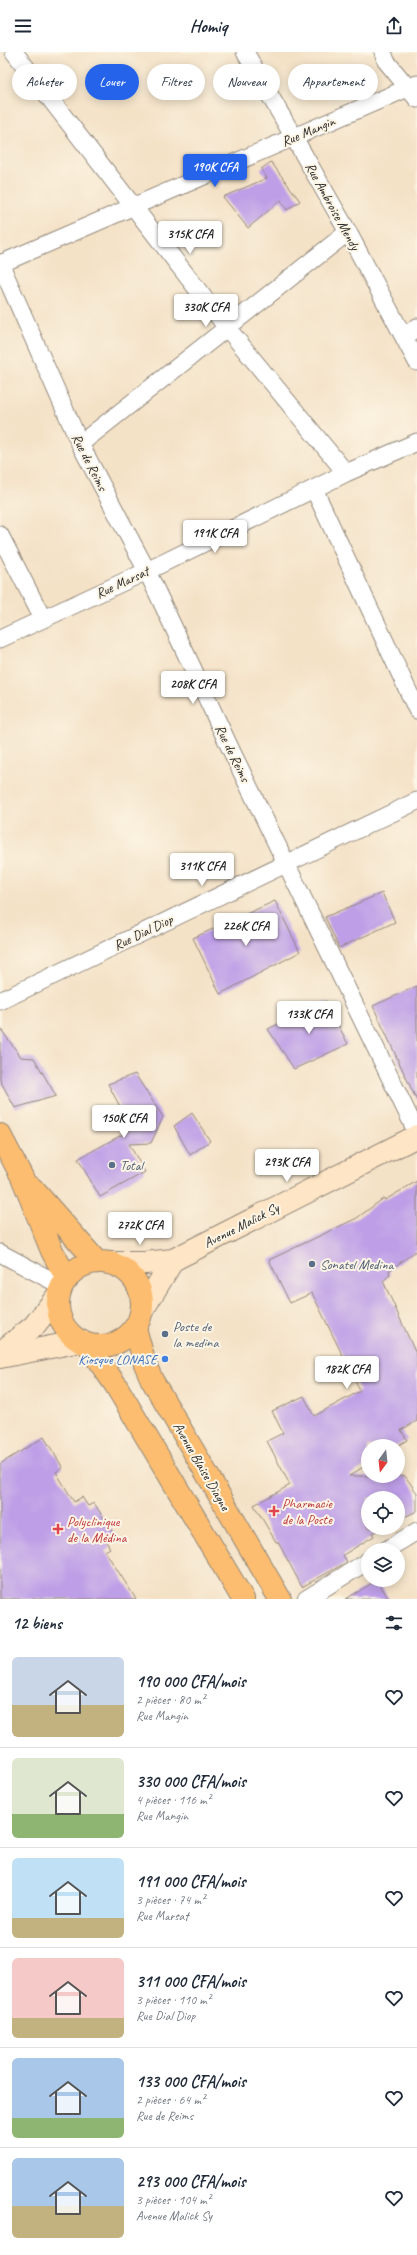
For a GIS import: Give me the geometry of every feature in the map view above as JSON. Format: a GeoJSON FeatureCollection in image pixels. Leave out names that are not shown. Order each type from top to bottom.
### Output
{"type":"FeatureCollection","features":[{"type":"Feature","properties":{"kind":"main road"},"geometry":{"type":"LineString","coordinates":[[0,1135],[22,1177],[52,1251],[62,1286],[58,1308],[62,1321],[70,1333],[84,1342],[100,1346],[113,1344],[125,1338],[173,1260]]}},
{"type":"Feature","properties":{"kind":"main road","name":"Avenue Malick Sy"},"geometry":{"type":"LineString","coordinates":[[103,1263],[145,1263],[173,1260],[417,1136]]}},
{"type":"Feature","properties":{"kind":"main road"},"geometry":{"type":"LineString","coordinates":[[22,1177],[103,1263],[126,1272],[138,1286],[142,1298],[138,1319]]}},
{"type":"Feature","properties":{"kind":"main road"},"geometry":{"type":"LineString","coordinates":[[0,1353],[34,1326],[75,1270],[103,1263]]}},
{"type":"Feature","properties":{"kind":"main road","name":"Avenue Blaise Diagne"},"geometry":{"type":"LineString","coordinates":[[138,1319],[145,1364],[152,1380],[280,1599]]}},
{"type":"Feature","properties":{"kind":"main road"},"geometry":{"type":"LineString","coordinates":[[0,1357],[84,1342]]}},
{"type":"Feature","properties":{"kind":"main road"},"geometry":{"type":"LineString","coordinates":[[84,1342],[111,1378],[243,1599]]}},
{"type":"Feature","properties":{"kind":"street"},"geometry":{"type":"LineString","coordinates":[[14,52],[228,329],[346,474]]}},
{"type":"Feature","properties":{"kind":"street","name":"Rue Ambroise Mendy"},"geometry":{"type":"LineString","coordinates":[[245,52],[295,136],[348,232],[410,332],[417,362]]}},
{"type":"Feature","properties":{"kind":"street"},"geometry":{"type":"LineString","coordinates":[[383,52],[386,61],[414,90]]}},
{"type":"Feature","properties":{"kind":"street","name":"Rue Mangin"},"geometry":{"type":"LineString","coordinates":[[0,264],[135,207],[295,136],[414,90]]}},
{"type":"Feature","properties":{"kind":"street"},"geometry":{"type":"LineString","coordinates":[[80,444],[228,329],[348,232]]}},
{"type":"Feature","properties":{"kind":"street","name":"Rue de Reims"},"geometry":{"type":"LineString","coordinates":[[0,264],[80,444],[147,571],[232,752],[417,1133]]}},
{"type":"Feature","properties":{"kind":"street","name":"Rue Marsat"},"geometry":{"type":"LineString","coordinates":[[0,639],[147,571],[314,489],[417,442]]}},
{"type":"Feature","properties":{"kind":"street"},"geometry":{"type":"LineString","coordinates":[[314,489],[417,710]]}},
{"type":"Feature","properties":{"kind":"street"},"geometry":{"type":"LineString","coordinates":[[0,535],[43,619]]}},
{"type":"Feature","properties":{"kind":"street","name":"Rue Dial Diop"},"geometry":{"type":"LineString","coordinates":[[0,1001],[417,801]]}},
{"type":"Feature","properties":{"kind":"street"},"geometry":{"type":"LineString","coordinates":[[0,1253],[62,1286]]}},
{"type":"Feature","properties":{"kind":"street"},"geometry":{"type":"LineString","coordinates":[[397,1543],[417,1531]]}},
{"type":"Feature","properties":{"kind":"street"},"geometry":{"type":"LineString","coordinates":[[306,1599],[361,1565]]}},
{"type":"Feature","properties":{"kind":"building"},"geometry":{"type":"Polygon","coordinates":[[[271,162],[300,201],[287,210],[281,200],[248,228],[223,197],[267,178],[261,169],[271,162]]]}},
{"type":"Feature","properties":{"kind":"building"},"geometry":{"type":"Polygon","coordinates":[[[382,893],[395,922],[339,948],[325,917],[382,893]]]}},
{"type":"Feature","properties":{"kind":"building"},"geometry":{"type":"Polygon","coordinates":[[[275,901],[300,952],[220,994],[193,938],[275,901]]]}},
{"type":"Feature","properties":{"kind":"building"},"geometry":{"type":"Polygon","coordinates":[[[417,986],[417,1101],[373,1006],[417,986]]]}},
{"type":"Feature","properties":{"kind":"building"},"geometry":{"type":"Polygon","coordinates":[[[326,1001],[348,1044],[294,1069],[268,1029],[326,1001]]]}},
{"type":"Feature","properties":{"kind":"building"},"geometry":{"type":"Polygon","coordinates":[[[0,1028],[21,1057],[34,1058],[56,1096],[15,1108],[0,1080],[0,1028]]]}},
{"type":"Feature","properties":{"kind":"building"},"geometry":{"type":"Polygon","coordinates":[[[135,1074],[163,1117],[151,1143],[129,1144],[145,1172],[100,1197],[78,1159],[132,1129],[108,1084],[135,1074]]]}},
{"type":"Feature","properties":{"kind":"building"},"geometry":{"type":"Polygon","coordinates":[[[192,1113],[210,1141],[190,1155],[174,1126],[192,1113]]]}},
{"type":"Feature","properties":{"kind":"building"},"geometry":{"type":"Polygon","coordinates":[[[417,1181],[417,1250],[389,1271],[390,1275],[383,1281],[417,1356],[417,1421],[401,1430],[407,1440],[405,1441],[405,1439],[361,1439],[361,1468],[349,1476],[361,1476],[361,1483],[405,1483],[405,1476],[417,1493],[417,1511],[405,1517],[405,1491],[361,1491],[361,1535],[374,1536],[343,1555],[347,1562],[302,1587],[278,1542],[276,1542],[254,1505],[290,1485],[267,1441],[283,1433],[272,1411],[304,1396],[314,1416],[360,1391],[312,1293],[290,1303],[269,1260],[357,1218],[384,1198],[385,1200],[417,1181]]]}},
{"type":"Feature","properties":{"kind":"building","name":"Polyclinique de la Médina"},"geometry":{"type":"Polygon","coordinates":[[[44,1437],[63,1468],[56,1472],[74,1502],[82,1497],[88,1506],[94,1503],[114,1534],[105,1540],[110,1548],[105,1551],[136,1599],[0,1599],[0,1464],[44,1437]]]}},
{"type":"Feature","properties":{"kind":"building"},"geometry":{"type":"Polygon","coordinates":[[[366,1587],[381,1587],[389,1599],[346,1599],[366,1587]]]}},
{"type":"Feature","properties":{"kind":"place","name":"Total"},"geometry":{"type":"Point","coordinates":[112,1165]}},
{"type":"Feature","properties":{"kind":"place","name":"Sonatel Medina"},"geometry":{"type":"Point","coordinates":[312,1264]}},
{"type":"Feature","properties":{"kind":"place","name":"Poste de la medina"},"geometry":{"type":"Point","coordinates":[165,1334]}},
{"type":"Feature","properties":{"kind":"place","name":"Kiosque LONASE"},"geometry":{"type":"Point","coordinates":[165,1359]}},
{"type":"Feature","properties":{"kind":"place","name":"Pharmacie de la Poste"},"geometry":{"type":"Point","coordinates":[274,1511]}},
{"type":"Feature","properties":{"kind":"place","name":"Polyclinique de la Médina"},"geometry":{"type":"Point","coordinates":[58,1529]}}]}
